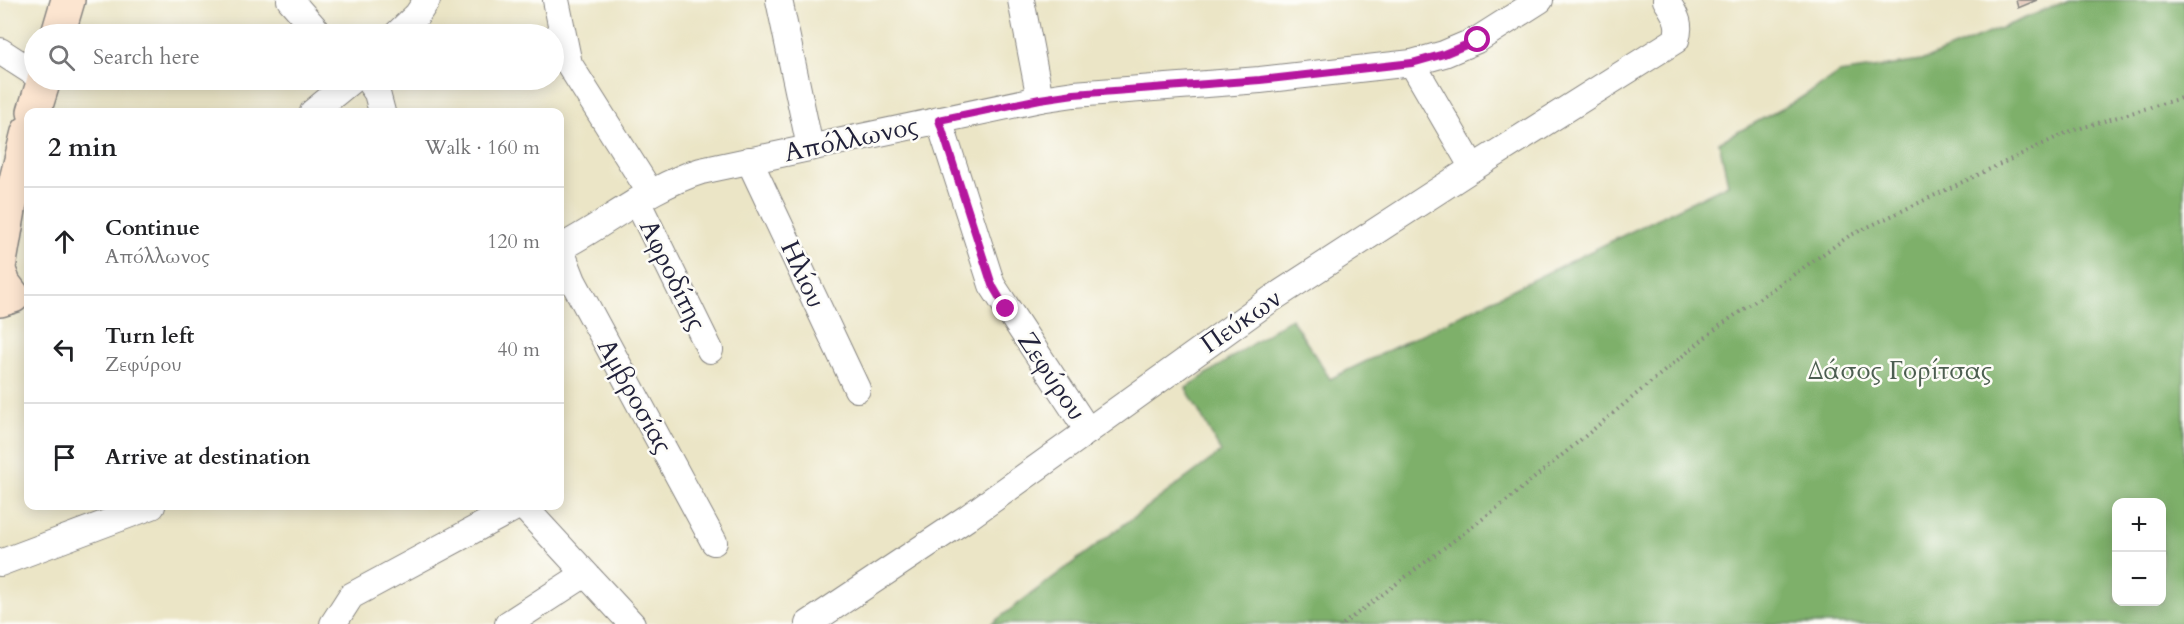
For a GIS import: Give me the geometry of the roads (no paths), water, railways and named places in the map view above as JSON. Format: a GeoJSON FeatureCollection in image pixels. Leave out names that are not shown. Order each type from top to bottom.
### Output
{"type":"FeatureCollection","features":[{"type":"Feature","properties":{"kind":"street"},"geometry":{"type":"LineString","coordinates":[[61,24],[68,0]]}},
{"type":"Feature","properties":{"kind":"street"},"geometry":{"type":"LineString","coordinates":[[290,0],[311,24]]}},
{"type":"Feature","properties":{"kind":"street"},"geometry":{"type":"LineString","coordinates":[[408,24],[427,0]]}},
{"type":"Feature","properties":{"kind":"street","name":"Αφροδίτης"},"geometry":{"type":"LineString","coordinates":[[556,0],[560,24]]}},
{"type":"Feature","properties":{"kind":"street"},"geometry":{"type":"LineString","coordinates":[[779,0],[810,147]]}},
{"type":"Feature","properties":{"kind":"street"},"geometry":{"type":"LineString","coordinates":[[1021,0],[1040,99]]}},
{"type":"Feature","properties":{"kind":"street","name":"Απόλλωνος"},"geometry":{"type":"LineString","coordinates":[[564,246],[644,196],[680,177],[749,160],[1040,99],[1074,94],[1249,81],[1412,63],[1444,54],[1478,40],[1540,0]]}},
{"type":"Feature","properties":{"kind":"street","name":"Πεύκων"},"geometry":{"type":"LineString","coordinates":[[808,624],[967,518],[1270,300],[1676,40],[1679,31],[1678,20],[1666,0]]}},
{"type":"Feature","properties":{"kind":"street","name":"Αφροδίτης"},"geometry":{"type":"LineString","coordinates":[[564,43],[568,64],[644,196],[710,350]]}},
{"type":"Feature","properties":{"kind":"street"},"geometry":{"type":"LineString","coordinates":[[0,51],[24,67]]}},
{"type":"Feature","properties":{"kind":"street"},"geometry":{"type":"LineString","coordinates":[[1412,63],[1473,168]]}},
{"type":"Feature","properties":{"kind":"street"},"geometry":{"type":"LineString","coordinates":[[35,108],[41,90]]}},
{"type":"Feature","properties":{"kind":"street"},"geometry":{"type":"LineString","coordinates":[[318,108],[340,90]]}},
{"type":"Feature","properties":{"kind":"street"},"geometry":{"type":"LineString","coordinates":[[375,90],[380,108]]}},
{"type":"Feature","properties":{"kind":"street","name":"Ζεφύρου"},"geometry":{"type":"LineString","coordinates":[[939,120],[992,285],[1088,430]]}},
{"type":"Feature","properties":{"kind":"street"},"geometry":{"type":"LineString","coordinates":[[0,262],[10,204],[24,148]]}},
{"type":"Feature","properties":{"kind":"street","name":"Ηλίου"},"geometry":{"type":"LineString","coordinates":[[749,160],[857,389]]}},
{"type":"Feature","properties":{"kind":"street","name":"Αμβροσίας"},"geometry":{"type":"LineString","coordinates":[[564,258],[573,281],[714,542]]}},
{"type":"Feature","properties":{"kind":"street"},"geometry":{"type":"LineString","coordinates":[[0,563],[135,510]]}},
{"type":"Feature","properties":{"kind":"street"},"geometry":{"type":"LineString","coordinates":[[333,624],[351,596],[511,510]]}},
{"type":"Feature","properties":{"kind":"street"},"geometry":{"type":"LineString","coordinates":[[527,510],[632,624]]}},
{"type":"Feature","properties":{"kind":"street"},"geometry":{"type":"LineString","coordinates":[[508,624],[585,574]]}},
{"type":"Feature","properties":{"kind":"park label","name":"Δάσος Γορίτσας"},"geometry":{"type":"Point","coordinates":[1900,370]}}]}
